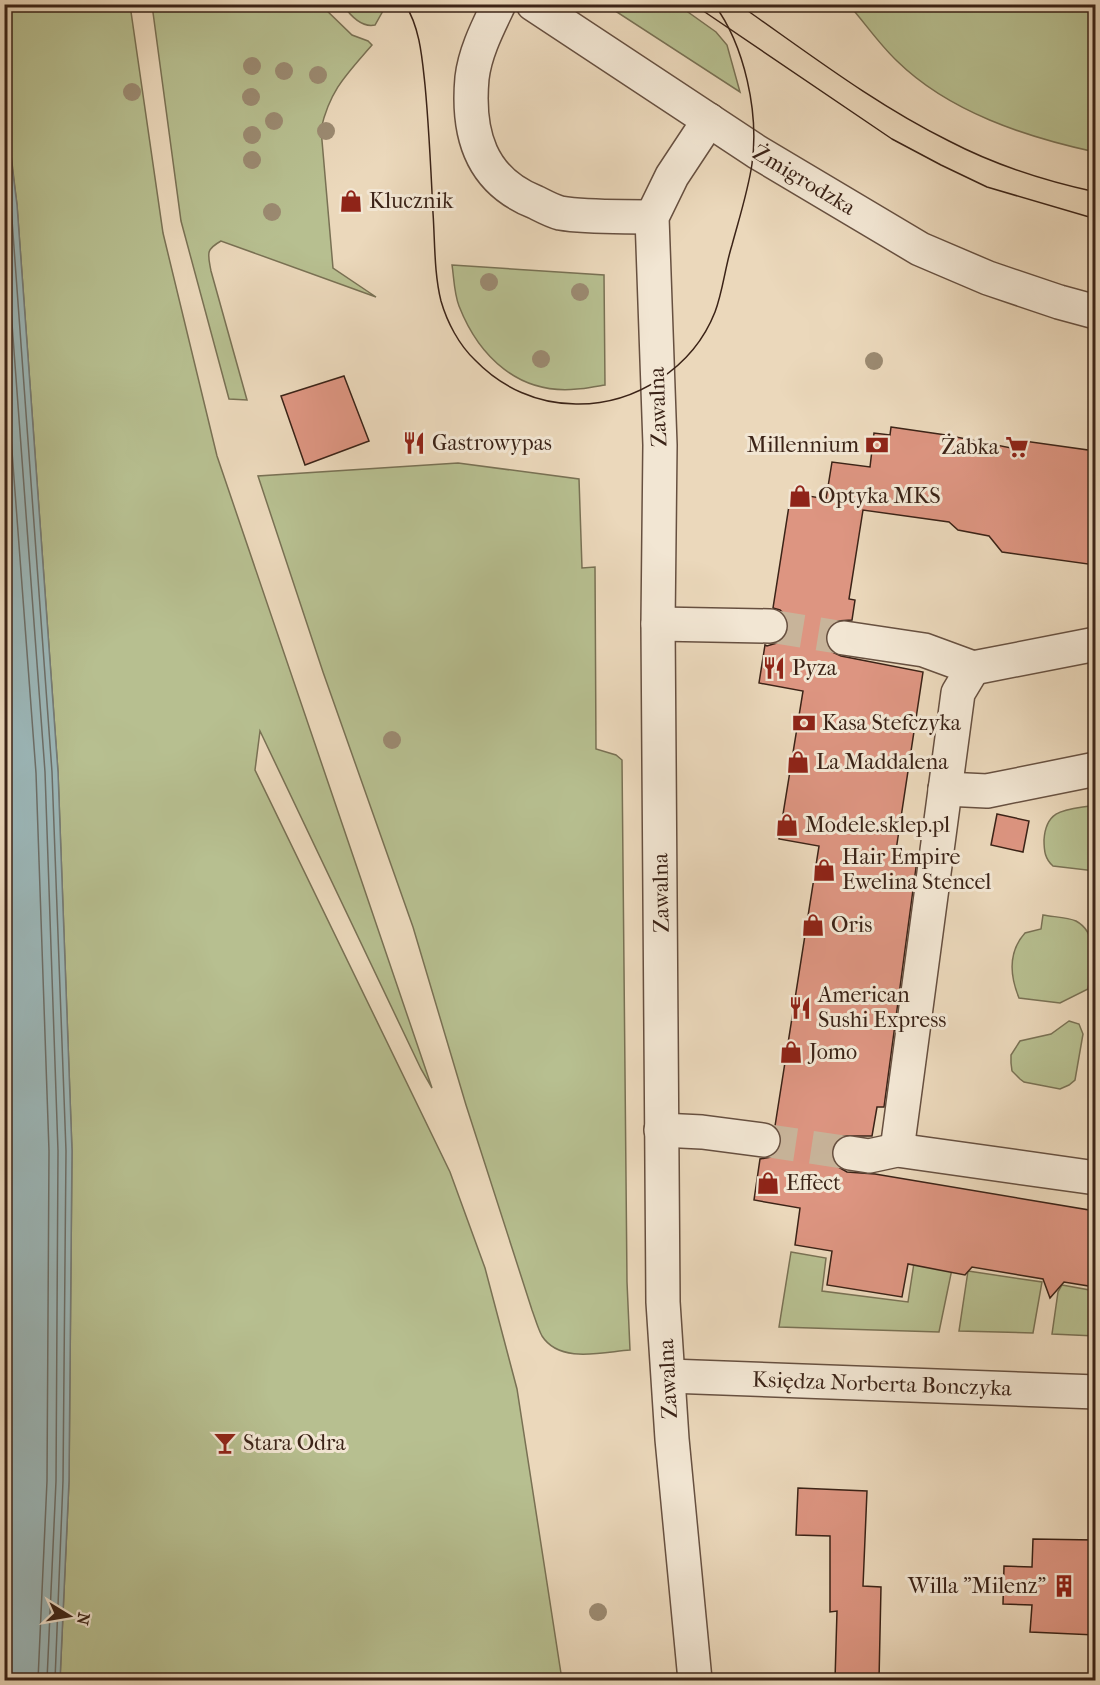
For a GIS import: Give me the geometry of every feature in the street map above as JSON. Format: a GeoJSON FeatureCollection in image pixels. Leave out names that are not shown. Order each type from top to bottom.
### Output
{"type":"FeatureCollection","features":[{"type":"Feature","properties":{"kind":"street"},"geometry":{"type":"LineString","coordinates":[[499,4],[477,56],[472,78],[473,128],[484,162],[504,185],[525,198],[559,213],[652,217]]}},
{"type":"Feature","properties":{"kind":"street","name":"Żmigrodzka"},"geometry":{"type":"LineString","coordinates":[[534,4],[792,174],[920,249],[988,278],[1095,312]]}},
{"type":"Feature","properties":{"kind":"street","name":"Zawalna"},"geometry":{"type":"LineString","coordinates":[[695,1680],[672,1439],[663,1302],[658,624],[660,445],[652,217],[672,176],[708,120]]}},
{"type":"Feature","properties":{"kind":"street"},"geometry":{"type":"LineString","coordinates":[[658,624],[770,626]]}},
{"type":"Feature","properties":{"kind":"street"},"geometry":{"type":"LineString","coordinates":[[844,638],[924,650],[973,668],[1095,644]]}},
{"type":"Feature","properties":{"kind":"street"},"geometry":{"type":"LineString","coordinates":[[897,1150],[958,693],[973,668]]}},
{"type":"Feature","properties":{"kind":"street"},"geometry":{"type":"LineString","coordinates":[[945,789],[987,791],[1095,770]]}},
{"type":"Feature","properties":{"kind":"street"},"geometry":{"type":"LineString","coordinates":[[661,1131],[702,1132],[763,1140]]}},
{"type":"Feature","properties":{"kind":"street"},"geometry":{"type":"LineString","coordinates":[[850,1153],[869,1156],[897,1150],[1095,1178]]}},
{"type":"Feature","properties":{"kind":"street","name":"Księdza Norberta Bonczyka"},"geometry":{"type":"LineString","coordinates":[[669,1376],[1095,1392]]}},
{"type":"Feature","properties":{"kind":"green space"},"geometry":{"type":"Polygon","coordinates":[[[4,5],[130,5],[163,233],[217,456],[432,1088],[260,731],[255,770],[450,1172],[485,1268],[517,1389],[562,1680],[60,1680],[69,1481],[72,1151],[58,772],[17,205],[5,104],[4,5]]]}},
{"type":"Feature","properties":{"kind":"green space"},"geometry":{"type":"Polygon","coordinates":[[[152,5],[321,5],[352,35],[372,45],[334,93],[321,129],[333,268],[376,297],[221,241],[212,247],[209,253],[211,271],[247,400],[229,399],[181,221],[152,5]]]}},
{"type":"Feature","properties":{"kind":"green space"},"geometry":{"type":"Polygon","coordinates":[[[343,5],[378,5],[384,9],[375,25],[365,25],[356,20],[343,5]]]}},
{"type":"Feature","properties":{"kind":"green space"},"geometry":{"type":"Polygon","coordinates":[[[606,5],[678,5],[716,32],[727,45],[740,92],[606,5]]]}},
{"type":"Feature","properties":{"kind":"green space"},"geometry":{"type":"Polygon","coordinates":[[[849,5],[1095,5],[1095,152],[1016,130],[940,95],[897,61],[849,5]]]}},
{"type":"Feature","properties":{"kind":"green space"},"geometry":{"type":"Polygon","coordinates":[[[452,265],[604,275],[605,385],[580,389],[537,386],[519,379],[504,369],[490,356],[467,324],[457,301],[452,265]]]}},
{"type":"Feature","properties":{"kind":"green space"},"geometry":{"type":"Polygon","coordinates":[[[458,463],[579,479],[582,568],[595,567],[596,749],[616,755],[622,760],[627,1282],[630,1350],[595,1354],[571,1353],[550,1345],[539,1330],[466,1105],[413,927],[323,672],[258,476],[458,463]]]}},
{"type":"Feature","properties":{"kind":"green space"},"geometry":{"type":"Polygon","coordinates":[[[1095,805],[1095,871],[1053,866],[1044,848],[1049,821],[1060,812],[1095,805]]]}},
{"type":"Feature","properties":{"kind":"green space"},"geometry":{"type":"Polygon","coordinates":[[[1043,915],[1076,921],[1089,934],[1091,942],[1092,961],[1088,989],[1060,1003],[1019,998],[1012,973],[1013,956],[1019,940],[1025,933],[1041,929],[1043,915]]]}},
{"type":"Feature","properties":{"kind":"green space"},"geometry":{"type":"Polygon","coordinates":[[[1069,1021],[1079,1024],[1083,1034],[1075,1080],[1060,1089],[1024,1082],[1020,1079],[1012,1071],[1011,1055],[1020,1041],[1051,1034],[1069,1021]]]}},
{"type":"Feature","properties":{"kind":"green space"},"geometry":{"type":"Polygon","coordinates":[[[791,1252],[826,1258],[822,1291],[908,1302],[914,1263],[952,1269],[939,1332],[779,1327],[791,1252]]]}},
{"type":"Feature","properties":{"kind":"green space"},"geometry":{"type":"Polygon","coordinates":[[[968,1271],[1042,1282],[1033,1333],[959,1331],[968,1271]]]}},
{"type":"Feature","properties":{"kind":"green space"},"geometry":{"type":"Polygon","coordinates":[[[1062,1285],[1095,1291],[1095,1336],[1052,1334],[1058,1292],[1062,1285]]]}},
{"type":"Feature","properties":{"kind":"water"},"geometry":{"type":"Polygon","coordinates":[[[4,104],[17,205],[58,772],[72,1151],[69,1481],[60,1680],[4,1680],[4,104]]]}},
{"type":"Feature","properties":{"kind":"building"},"geometry":{"type":"Polygon","coordinates":[[[344,376],[369,441],[305,465],[281,396],[344,376]]]}},
{"type":"Feature","properties":{"kind":"building"},"geometry":{"type":"Polygon","coordinates":[[[891,427],[1011,448],[1017,440],[1095,451],[1095,565],[1002,552],[989,536],[958,530],[949,522],[863,510],[849,599],[855,600],[852,620],[837,621],[829,627],[825,636],[832,652],[841,656],[923,672],[895,857],[917,860],[884,1107],[877,1107],[872,1136],[843,1136],[835,1142],[832,1159],[838,1167],[847,1172],[875,1174],[1095,1211],[1095,1287],[1064,1282],[1050,1298],[1043,1279],[972,1267],[965,1275],[908,1264],[902,1297],[827,1285],[832,1251],[795,1245],[800,1208],[754,1200],[760,1159],[771,1157],[778,1151],[781,1143],[780,1133],[775,1126],[819,846],[779,839],[803,691],[759,683],[765,645],[780,642],[789,627],[786,616],[780,610],[773,608],[791,493],[826,499],[832,462],[870,467],[874,433],[890,435],[891,427]]]}},
{"type":"Feature","properties":{"kind":"building"},"geometry":{"type":"Polygon","coordinates":[[[997,814],[1029,821],[1023,852],[991,845],[997,814]]]}},
{"type":"Feature","properties":{"kind":"building"},"geometry":{"type":"Polygon","coordinates":[[[798,1488],[867,1491],[863,1586],[881,1587],[879,1680],[835,1680],[837,1611],[830,1612],[830,1536],[796,1535],[798,1488]]]}},
{"type":"Feature","properties":{"kind":"building","name":"Willa \"Milenz\""},"geometry":{"type":"Polygon","coordinates":[[[1033,1539],[1095,1540],[1095,1635],[1030,1632],[1032,1605],[1003,1604],[1004,1566],[1032,1567],[1033,1539]]]}},
{"type":"Feature","properties":{"kind":"tunnel"},"geometry":{"type":"LineString","coordinates":[[770,626],[844,638]]}},
{"type":"Feature","properties":{"kind":"tunnel"},"geometry":{"type":"LineString","coordinates":[[763,1140],[850,1153]]}},
{"type":"Feature","properties":{"kind":"tram line"},"geometry":{"type":"LineString","coordinates":[[405,4],[414,23],[423,64],[436,268],[441,301],[447,317],[464,347],[497,379],[534,397],[576,404],[598,403],[620,398],[659,379],[677,366],[692,350],[705,332],[715,312],[748,184],[754,144],[747,81],[734,40],[714,4]]}},
{"type":"Feature","properties":{"kind":"tram line"},"geometry":{"type":"LineString","coordinates":[[693,4],[892,139],[987,187],[1096,219]]}},
{"type":"Feature","properties":{"kind":"tram line"},"geometry":{"type":"LineString","coordinates":[[738,4],[841,77],[894,111],[966,150],[1039,177],[1096,192]]}},
{"type":"Feature","properties":{"kind":"place","name":"Klucznik"},"geometry":{"type":"Point","coordinates":[351,201]}},
{"type":"Feature","properties":{"kind":"place","name":"Gastrowypas"},"geometry":{"type":"Point","coordinates":[414,443]}},
{"type":"Feature","properties":{"kind":"place","name":"Millennium"},"geometry":{"type":"Point","coordinates":[877,445]}},
{"type":"Feature","properties":{"kind":"place","name":"Żabka"},"geometry":{"type":"Point","coordinates":[1017,447]}},
{"type":"Feature","properties":{"kind":"place","name":"Optyka MKS"},"geometry":{"type":"Point","coordinates":[800,496]}},
{"type":"Feature","properties":{"kind":"place","name":"Pyza"},"geometry":{"type":"Point","coordinates":[774,668]}},
{"type":"Feature","properties":{"kind":"place","name":"Kasa Stefczyka"},"geometry":{"type":"Point","coordinates":[804,723]}},
{"type":"Feature","properties":{"kind":"place","name":"La Maddalena"},"geometry":{"type":"Point","coordinates":[798,762]}},
{"type":"Feature","properties":{"kind":"place","name":"Modele.sklep.pl"},"geometry":{"type":"Point","coordinates":[787,825]}},
{"type":"Feature","properties":{"kind":"place","name":"Hair Empire Ewelina Stencel"},"geometry":{"type":"Point","coordinates":[824,870]}},
{"type":"Feature","properties":{"kind":"place","name":"Oris"},"geometry":{"type":"Point","coordinates":[813,925]}},
{"type":"Feature","properties":{"kind":"place","name":"American Sushi Express"},"geometry":{"type":"Point","coordinates":[800,1008]}},
{"type":"Feature","properties":{"kind":"place","name":"Jomo"},"geometry":{"type":"Point","coordinates":[791,1052]}},
{"type":"Feature","properties":{"kind":"place","name":"Effect"},"geometry":{"type":"Point","coordinates":[768,1183]}},
{"type":"Feature","properties":{"kind":"place","name":"Stara Odra"},"geometry":{"type":"Point","coordinates":[225,1443]}},
{"type":"Feature","properties":{"kind":"place","name":"Willa \"Milenz\""},"geometry":{"type":"Point","coordinates":[1064,1586]}}]}
